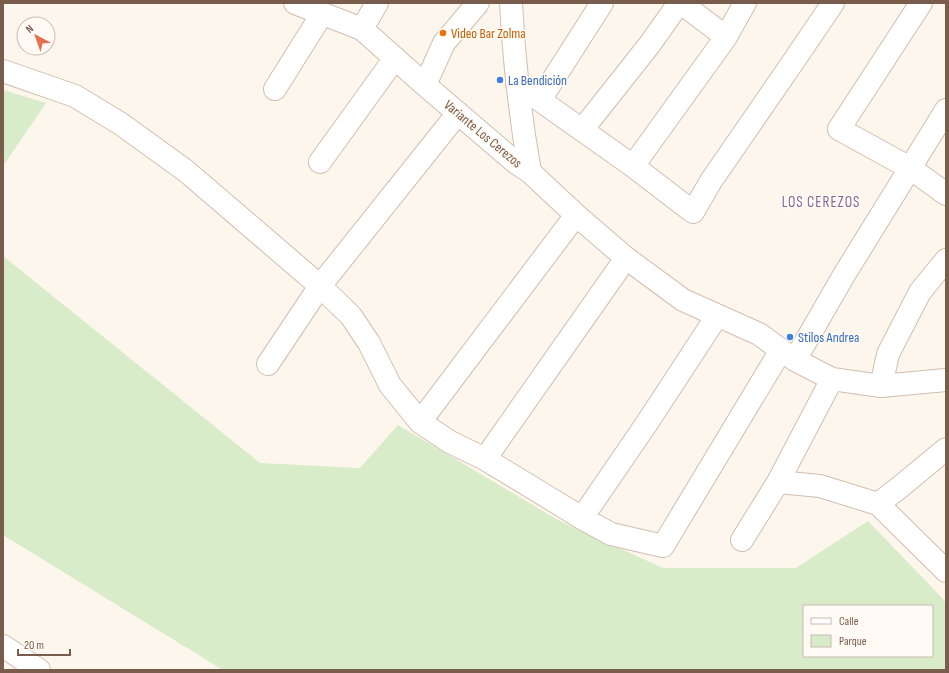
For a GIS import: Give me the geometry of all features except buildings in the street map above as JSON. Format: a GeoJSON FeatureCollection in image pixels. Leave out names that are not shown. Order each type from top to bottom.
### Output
{"type":"FeatureCollection","features":[{"type":"Feature","properties":{"kind":"street","name":"Variante Los Cerezos"},"geometry":{"type":"LineString","coordinates":[[295,3],[362,29],[515,162],[530,172]]}},
{"type":"Feature","properties":{"kind":"street"},"geometry":{"type":"LineString","coordinates":[[362,29],[377,3]]}},
{"type":"Feature","properties":{"kind":"street"},"geometry":{"type":"LineString","coordinates":[[425,85],[444,43],[478,3]]}},
{"type":"Feature","properties":{"kind":"street","name":"Variante Los Cerezos"},"geometry":{"type":"LineString","coordinates":[[511,3],[517,84],[523,134],[530,172]]}},
{"type":"Feature","properties":{"kind":"street"},"geometry":{"type":"LineString","coordinates":[[540,100],[602,3]]}},
{"type":"Feature","properties":{"kind":"street"},"geometry":{"type":"LineString","coordinates":[[582,130],[650,44],[680,3],[726,37]]}},
{"type":"Feature","properties":{"kind":"street"},"geometry":{"type":"LineString","coordinates":[[633,166],[726,37],[746,3]]}},
{"type":"Feature","properties":{"kind":"street"},"geometry":{"type":"LineString","coordinates":[[517,84],[633,166],[693,212],[711,181],[833,3]]}},
{"type":"Feature","properties":{"kind":"street"},"geometry":{"type":"LineString","coordinates":[[921,3],[839,128],[910,168],[946,194]]}},
{"type":"Feature","properties":{"kind":"street"},"geometry":{"type":"LineString","coordinates":[[275,89],[322,14]]}},
{"type":"Feature","properties":{"kind":"street"},"geometry":{"type":"LineString","coordinates":[[320,162],[394,58]]}},
{"type":"Feature","properties":{"kind":"street"},"geometry":{"type":"LineString","coordinates":[[3,71],[75,96],[121,124],[186,171],[320,286],[351,316],[369,343],[390,385],[420,422],[450,442],[485,459],[582,518],[612,534],[663,546],[788,355],[844,275],[946,110]]}},
{"type":"Feature","properties":{"kind":"street"},"geometry":{"type":"LineString","coordinates":[[268,364],[320,286],[458,113]]}},
{"type":"Feature","properties":{"kind":"street"},"geometry":{"type":"LineString","coordinates":[[530,172],[576,215],[626,258],[683,300],[759,334],[788,355],[832,380],[881,386],[946,380]]}},
{"type":"Feature","properties":{"kind":"street"},"geometry":{"type":"LineString","coordinates":[[420,422],[576,215]]}},
{"type":"Feature","properties":{"kind":"street"},"geometry":{"type":"LineString","coordinates":[[485,459],[626,258]]}},
{"type":"Feature","properties":{"kind":"street"},"geometry":{"type":"LineString","coordinates":[[881,386],[888,354],[920,292],[946,260]]}},
{"type":"Feature","properties":{"kind":"street"},"geometry":{"type":"LineString","coordinates":[[582,518],[647,423],[717,316]]}},
{"type":"Feature","properties":{"kind":"street"},"geometry":{"type":"LineString","coordinates":[[742,540],[778,482],[832,380]]}},
{"type":"Feature","properties":{"kind":"street"},"geometry":{"type":"LineString","coordinates":[[878,504],[946,449]]}},
{"type":"Feature","properties":{"kind":"street"},"geometry":{"type":"LineString","coordinates":[[778,482],[820,486],[878,504],[941,559]]}},
{"type":"Feature","properties":{"kind":"street"},"geometry":{"type":"LineString","coordinates":[[3,646],[39,670]]}},
{"type":"Feature","properties":{"kind":"green space"},"geometry":{"type":"Polygon","coordinates":[[[3,90],[46,103],[3,166],[3,90]]]}},
{"type":"Feature","properties":{"kind":"green space"},"geometry":{"type":"Polygon","coordinates":[[[3,256],[260,463],[360,468],[398,425],[558,520],[663,568],[796,568],[868,521],[946,602],[946,670],[223,670],[3,535],[3,256]]]}},
{"type":"Feature","properties":{"kind":"place","name":"Video Bar Zolma"},"geometry":{"type":"Point","coordinates":[443,33]}},
{"type":"Feature","properties":{"kind":"place","name":"La Bendición"},"geometry":{"type":"Point","coordinates":[500,80]}},
{"type":"Feature","properties":{"kind":"place","name":"Stilos Andrea"},"geometry":{"type":"Point","coordinates":[790,337]}},
{"type":"Feature","properties":{"kind":"district","name":"LOS CEREZOS"},"geometry":{"type":"Point","coordinates":[821,202]}}]}
